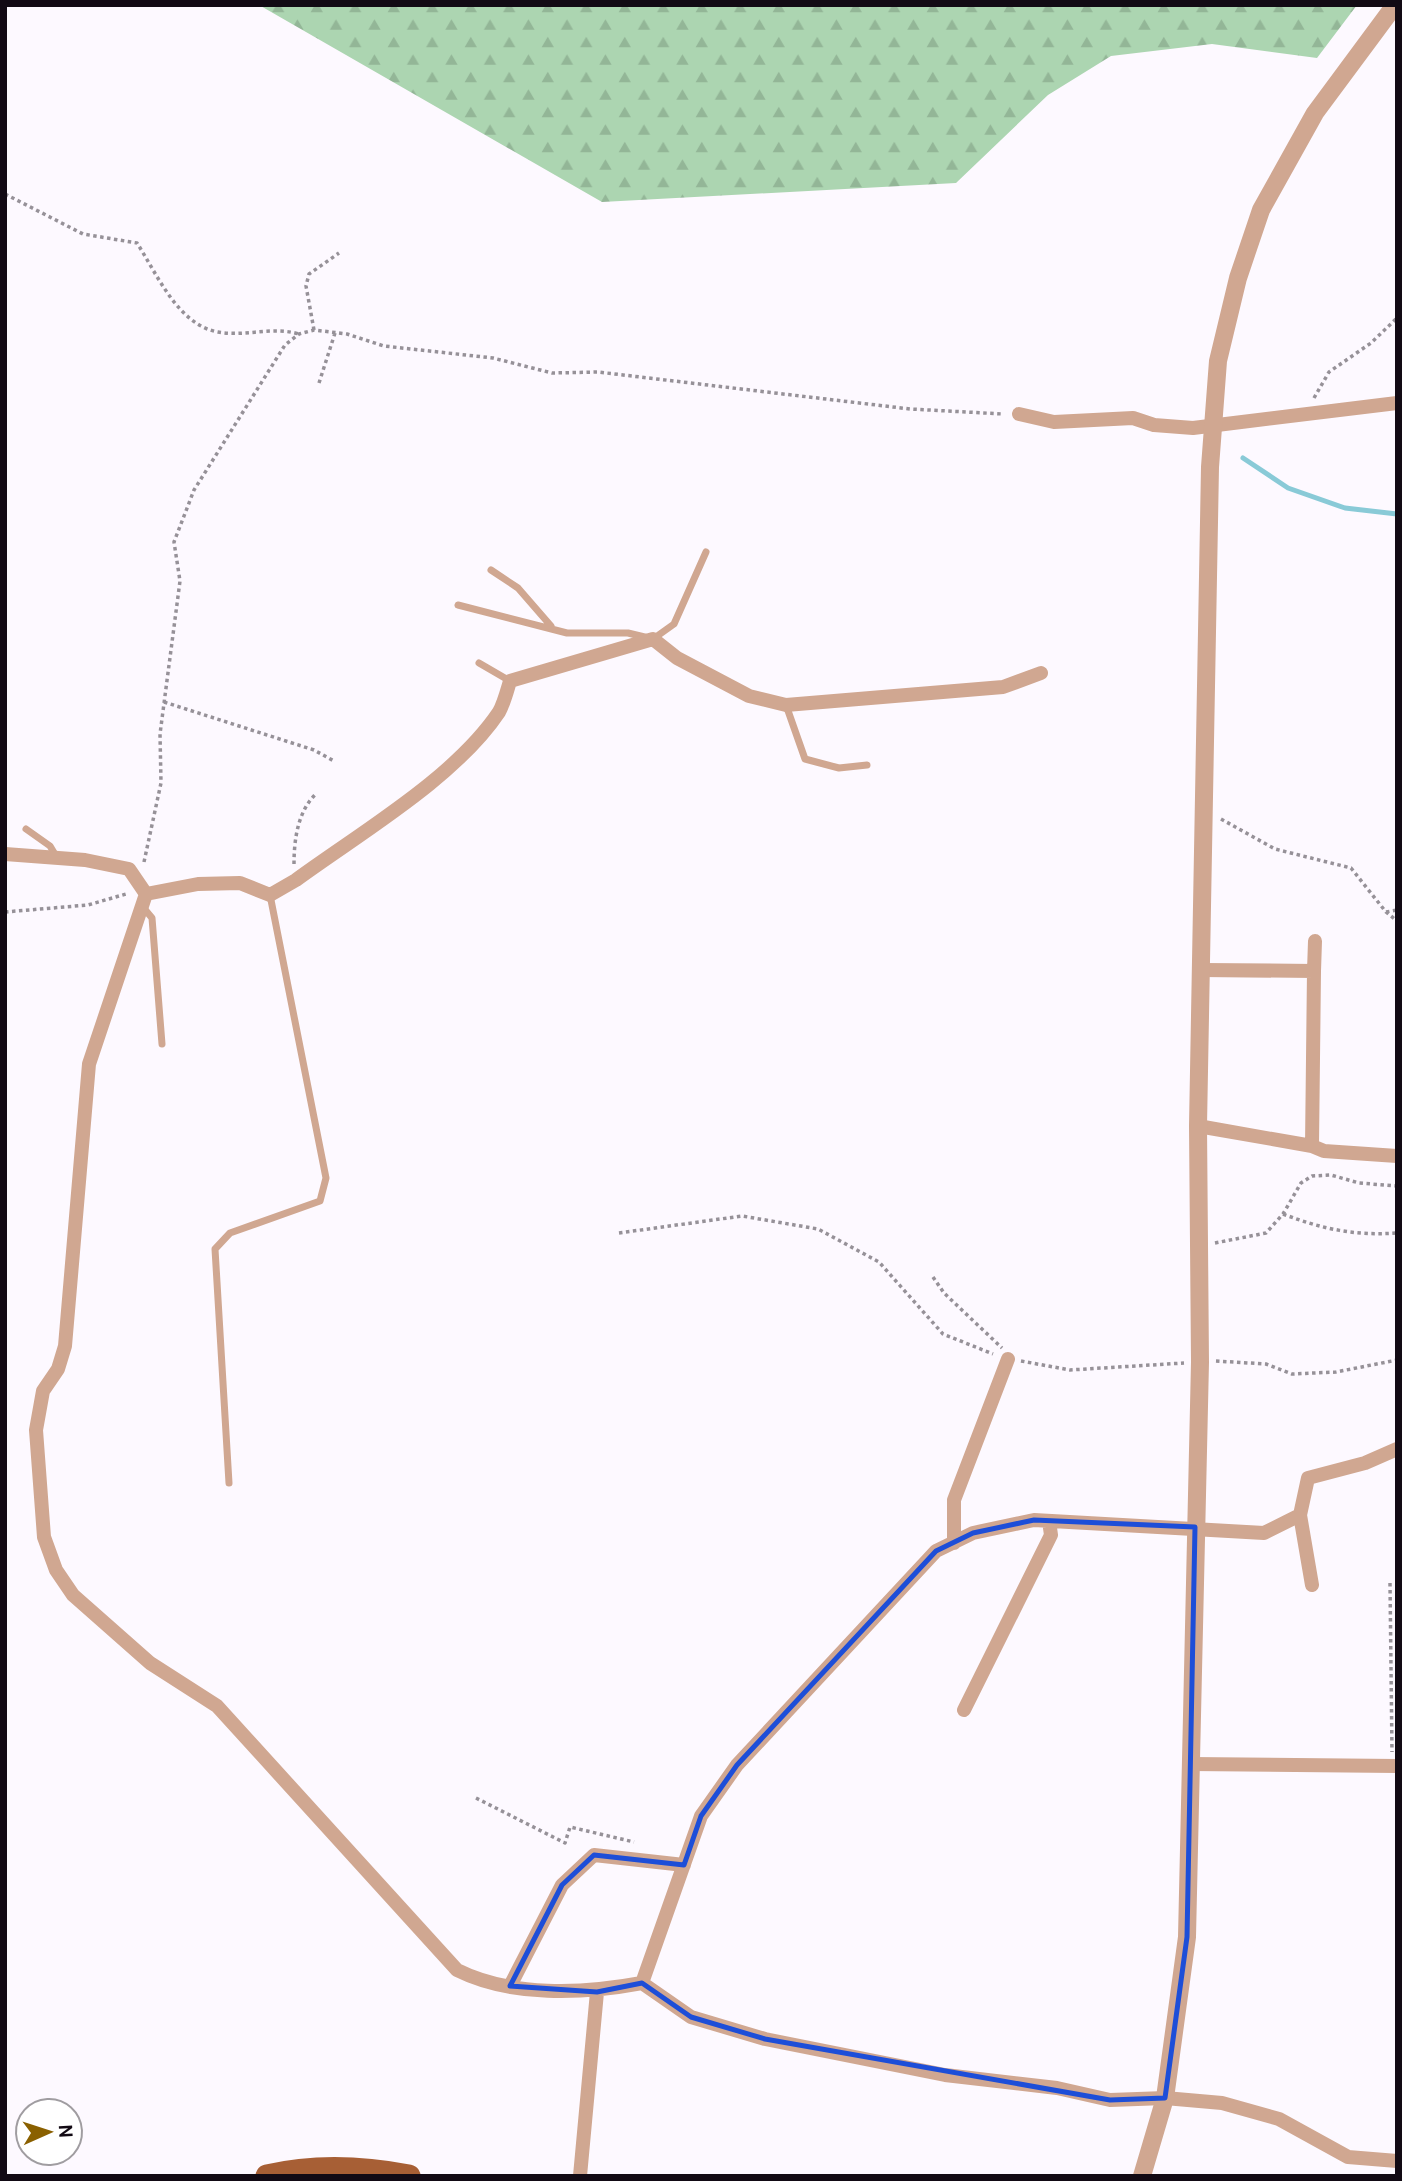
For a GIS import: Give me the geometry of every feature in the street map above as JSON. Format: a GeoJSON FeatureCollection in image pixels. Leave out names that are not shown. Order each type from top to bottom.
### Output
{"type":"FeatureCollection","features":[{"type":"Feature","properties":{"kind":"main road"},"geometry":{"type":"LineString","coordinates":[[267,2176],[312,2168],[337,2172],[379,2170],[409,2176]]}},
{"type":"Feature","properties":{"kind":"street"},"geometry":{"type":"LineString","coordinates":[[1142,2176],[1165,2098],[1187,1937],[1200,1362],[1198,1126],[1213,425],[1218,361],[1238,278],[1261,210],[1315,113],[1395,5]]}},
{"type":"Feature","properties":{"kind":"street"},"geometry":{"type":"LineString","coordinates":[[1019,414],[1054,422],[1133,418],[1154,425],[1194,428],[1397,403]]}},
{"type":"Feature","properties":{"kind":"street"},"geometry":{"type":"LineString","coordinates":[[144,900],[198,884],[240,883],[270,895],[296,880],[440,775],[474,742],[500,710],[510,681],[653,639],[677,658],[749,696],[786,705],[1003,687],[1041,673]]}},
{"type":"Feature","properties":{"kind":"street"},"geometry":{"type":"LineString","coordinates":[[5,853],[130,869],[144,900],[89,1064],[65,1346],[58,1369],[43,1391],[36,1430],[44,1537],[56,1570],[73,1595],[150,1663],[217,1706],[457,1970],[479,1981],[510,1986],[597,1992],[642,1983],[691,2017],[778,2042],[945,2075],[1057,2088],[1110,2101],[1165,2098],[1222,2103],[1279,2119],[1348,2157],[1397,2161]]}},
{"type":"Feature","properties":{"kind":"street"},"geometry":{"type":"LineString","coordinates":[[1312,1146],[1315,941]]}},
{"type":"Feature","properties":{"kind":"street"},"geometry":{"type":"LineString","coordinates":[[1202,970],[1314,971]]}},
{"type":"Feature","properties":{"kind":"street"},"geometry":{"type":"LineString","coordinates":[[1198,1126],[1312,1146],[1324,1151],[1397,1156]]}},
{"type":"Feature","properties":{"kind":"street"},"geometry":{"type":"LineString","coordinates":[[954,1542],[954,1500],[1008,1359]]}},
{"type":"Feature","properties":{"kind":"street"},"geometry":{"type":"LineString","coordinates":[[1312,1585],[1300,1515],[1308,1478],[1365,1463],[1397,1449]]}},
{"type":"Feature","properties":{"kind":"street"},"geometry":{"type":"LineString","coordinates":[[642,1983],[701,1816],[737,1765],[936,1551],[985,1531],[1034,1520],[1264,1533],[1300,1515]]}},
{"type":"Feature","properties":{"kind":"street"},"geometry":{"type":"LineString","coordinates":[[964,1710],[1051,1535],[1049,1521]]}},
{"type":"Feature","properties":{"kind":"street"},"geometry":{"type":"LineString","coordinates":[[1191,1764],[1394,1766]]}},
{"type":"Feature","properties":{"kind":"street"},"geometry":{"type":"LineString","coordinates":[[510,1986],[562,1885],[594,1855],[684,1866]]}},
{"type":"Feature","properties":{"kind":"street"},"geometry":{"type":"LineString","coordinates":[[580,2176],[597,1992]]}},
{"type":"Feature","properties":{"kind":"lane"},"geometry":{"type":"LineString","coordinates":[[458,604],[489,611],[532,626],[551,626],[567,633],[628,633],[653,639],[674,624],[706,552]]}},
{"type":"Feature","properties":{"kind":"lane"},"geometry":{"type":"LineString","coordinates":[[491,569],[518,587],[551,626]]}},
{"type":"Feature","properties":{"kind":"lane"},"geometry":{"type":"LineString","coordinates":[[479,663],[510,681]]}},
{"type":"Feature","properties":{"kind":"lane"},"geometry":{"type":"LineString","coordinates":[[786,705],[805,759],[839,768],[867,765]]}},
{"type":"Feature","properties":{"kind":"lane"},"geometry":{"type":"LineString","coordinates":[[26,828],[50,846],[57,858]]}},
{"type":"Feature","properties":{"kind":"lane"},"geometry":{"type":"LineString","coordinates":[[229,1483],[215,1249],[230,1233],[320,1201],[326,1178],[270,895]]}},
{"type":"Feature","properties":{"kind":"lane"},"geometry":{"type":"LineString","coordinates":[[144,900],[152,918],[162,1044]]}},
{"type":"Feature","properties":{"kind":"path"},"geometry":{"type":"LineString","coordinates":[[5,194],[83,234],[137,243],[187,317],[217,332],[287,330],[299,334]]}},
{"type":"Feature","properties":{"kind":"path"},"geometry":{"type":"LineString","coordinates":[[314,330],[306,286],[309,274],[339,253]]}},
{"type":"Feature","properties":{"kind":"path"},"geometry":{"type":"LineString","coordinates":[[1311,415],[1313,401],[1329,372],[1371,343],[1397,318]]}},
{"type":"Feature","properties":{"kind":"path"},"geometry":{"type":"LineString","coordinates":[[144,900],[143,867],[161,783],[160,734],[180,581],[174,542],[194,490],[285,345],[299,334],[314,330],[335,333],[384,346],[493,358],[552,373],[598,372],[910,409],[1019,414]]}},
{"type":"Feature","properties":{"kind":"path"},"geometry":{"type":"LineString","coordinates":[[318,383],[335,333]]}},
{"type":"Feature","properties":{"kind":"path"},"geometry":{"type":"LineString","coordinates":[[164,702],[314,750],[334,761]]}},
{"type":"Feature","properties":{"kind":"path"},"geometry":{"type":"LineString","coordinates":[[296,880],[295,837],[307,802],[317,793]]}},
{"type":"Feature","properties":{"kind":"path"},"geometry":{"type":"LineString","coordinates":[[1205,807],[1231,826],[1275,849],[1351,868],[1386,912],[1397,920]]}},
{"type":"Feature","properties":{"kind":"path"},"geometry":{"type":"LineString","coordinates":[[5,912],[88,905],[130,892],[144,900]]}},
{"type":"Feature","properties":{"kind":"path"},"geometry":{"type":"LineString","coordinates":[[1386,912],[1397,910]]}},
{"type":"Feature","properties":{"kind":"path"},"geometry":{"type":"LineString","coordinates":[[1199,1247],[1266,1233],[1283,1214],[1301,1183],[1312,1176],[1331,1175],[1359,1183],[1397,1186]]}},
{"type":"Feature","properties":{"kind":"path"},"geometry":{"type":"LineString","coordinates":[[1283,1214],[1318,1228],[1363,1235],[1397,1233]]}},
{"type":"Feature","properties":{"kind":"path"},"geometry":{"type":"LineString","coordinates":[[619,1233],[742,1216],[818,1229],[880,1262],[943,1334],[1008,1359],[1070,1370],[1224,1360],[1266,1364],[1292,1374],[1336,1372],[1397,1360]]}},
{"type":"Feature","properties":{"kind":"path"},"geometry":{"type":"LineString","coordinates":[[933,1277],[944,1293],[1000,1343],[1008,1359]]}},
{"type":"Feature","properties":{"kind":"path"},"geometry":{"type":"LineString","coordinates":[[1390,1583],[1394,1766]]}},
{"type":"Feature","properties":{"kind":"path"},"geometry":{"type":"LineString","coordinates":[[477,1798],[565,1843],[570,1827],[635,1842]]}},
{"type":"Feature","properties":{"kind":"highlighted area"},"geometry":{"type":"Polygon","coordinates":[[[1034,1520],[1195,1527],[1187,1937],[1165,2098],[1110,2100],[765,2039],[691,2017],[642,1983],[597,1992],[510,1986],[562,1885],[594,1855],[684,1865],[701,1816],[737,1765],[936,1551],[973,1533],[1034,1520]]]}},
{"type":"Feature","properties":{"kind":"green space"},"geometry":{"type":"Polygon","coordinates":[[[259,5],[1357,5],[1317,58],[1212,44],[1111,56],[1048,95],[956,183],[602,202],[259,5]]]}},
{"type":"Feature","properties":{"kind":"waterway"},"geometry":{"type":"LineString","coordinates":[[1243,458],[1288,488],[1345,508],[1397,514]]}}]}
